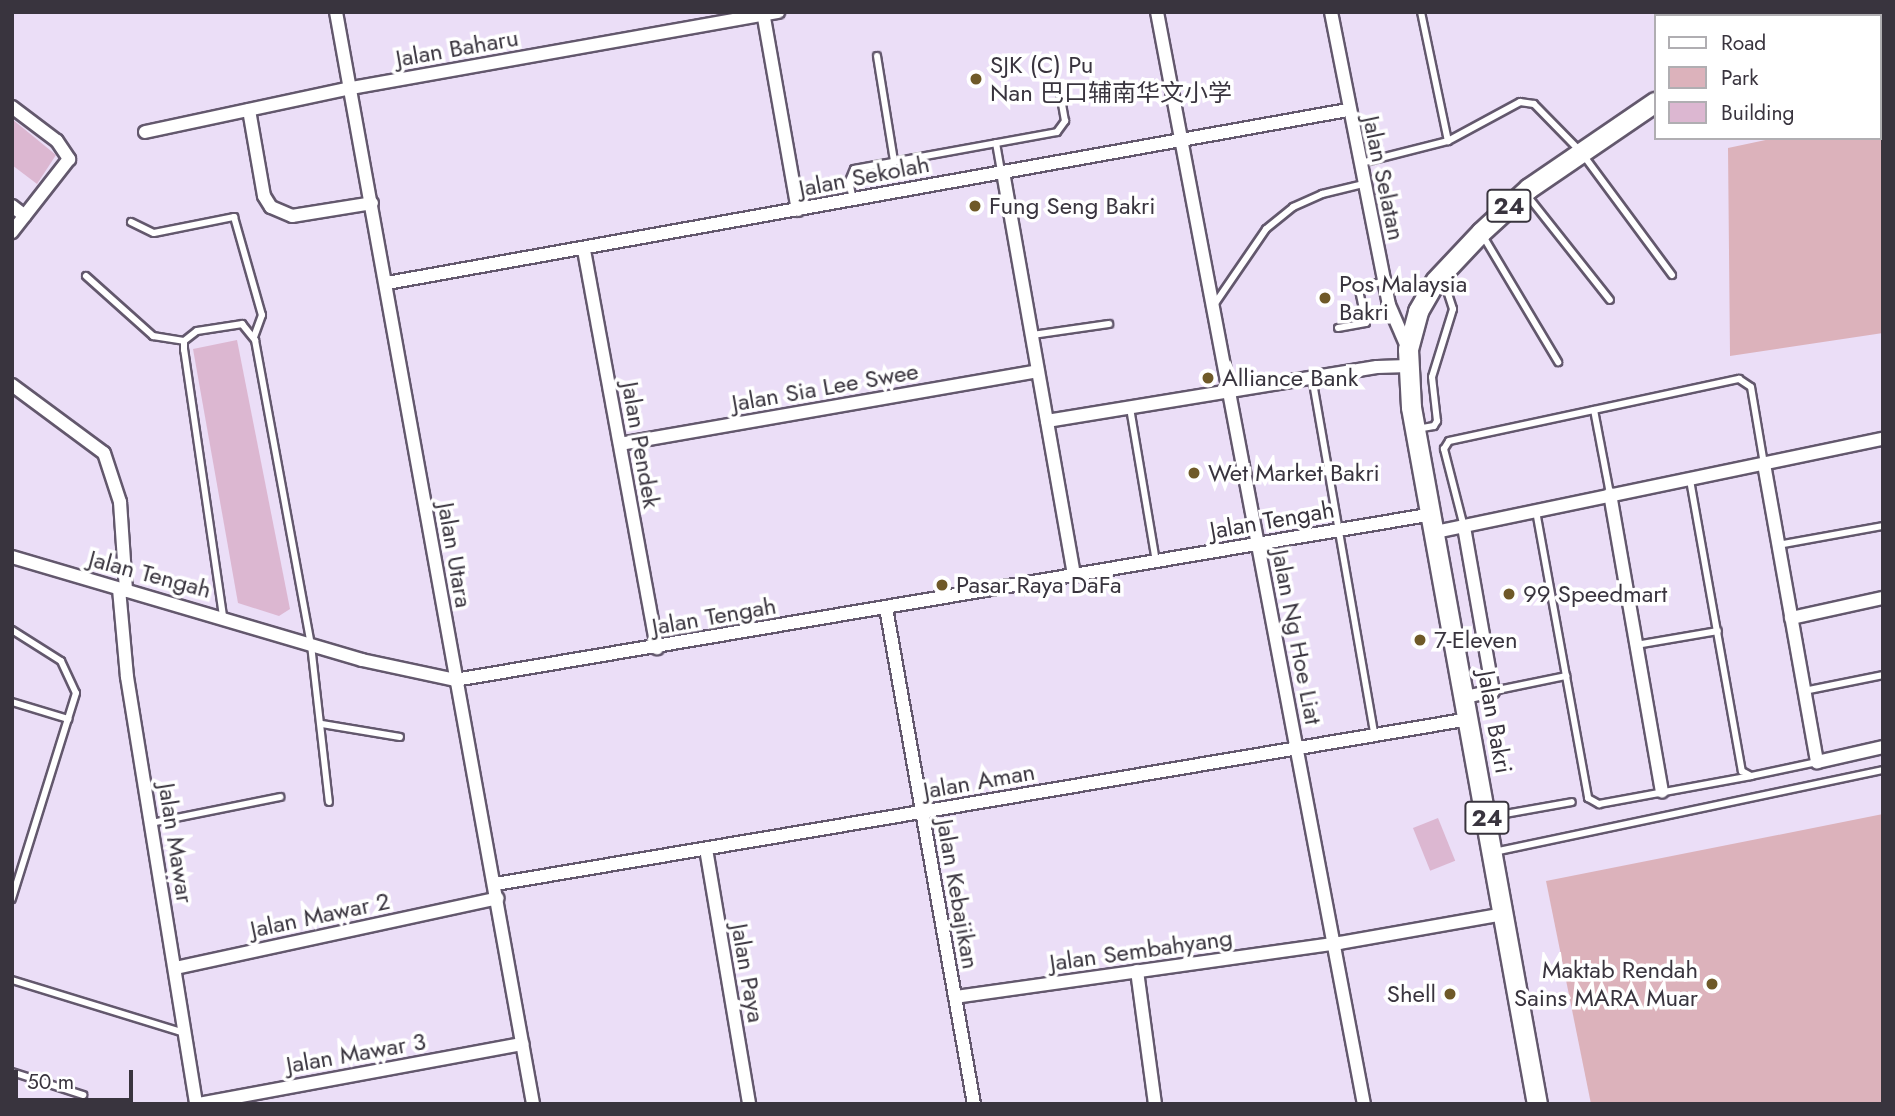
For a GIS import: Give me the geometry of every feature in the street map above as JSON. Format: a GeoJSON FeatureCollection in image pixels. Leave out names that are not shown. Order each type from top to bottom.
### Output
{"type":"FeatureCollection","features":[{"type":"Feature","properties":{"kind":"main road","name":"24"},"geometry":{"type":"LineString","coordinates":[[1396,362],[1418,311],[1439,276],[1481,232],[1525,192],[1654,103]]}},
{"type":"Feature","properties":{"kind":"main road","name":"Jalan Bakri"},"geometry":{"type":"LineString","coordinates":[[1396,362],[1415,430],[1434,523],[1537,1104]]}},
{"type":"Feature","properties":{"kind":"street","name":"Jalan Utara"},"geometry":{"type":"LineString","coordinates":[[336,12],[387,283],[455,680],[496,884],[493,899],[533,1104]]}},
{"type":"Feature","properties":{"kind":"street","name":"Jalan Baharu"},"geometry":{"type":"LineString","coordinates":[[145,132],[351,89],[778,12]]}},
{"type":"Feature","properties":{"kind":"street","name":"Jalan Ng Hoe Liat"},"geometry":{"type":"LineString","coordinates":[[1157,12],[1297,749],[1341,942],[1364,1104]]}},
{"type":"Feature","properties":{"kind":"street","name":"Jalan Selatan"},"geometry":{"type":"LineString","coordinates":[[1331,12],[1348,110],[1384,281],[1396,362]]}},
{"type":"Feature","properties":{"kind":"street"},"geometry":{"type":"LineString","coordinates":[[763,14],[798,210]]}},
{"type":"Feature","properties":{"kind":"street"},"geometry":{"type":"LineString","coordinates":[[12,107],[57,141],[69,159],[12,232]]}},
{"type":"Feature","properties":{"kind":"street"},"geometry":{"type":"LineString","coordinates":[[249,110],[264,196],[271,206],[292,216],[372,203]]}},
{"type":"Feature","properties":{"kind":"street","name":"Jalan Sekolah"},"geometry":{"type":"LineString","coordinates":[[387,283],[584,250],[1348,110]]}},
{"type":"Feature","properties":{"kind":"street"},"geometry":{"type":"LineString","coordinates":[[1002,172],[1074,576]]}},
{"type":"Feature","properties":{"kind":"street"},"geometry":{"type":"LineString","coordinates":[[12,206],[25,216]]}},
{"type":"Feature","properties":{"kind":"street","name":"Jalan Pendek"},"geometry":{"type":"LineString","coordinates":[[584,250],[657,648]]}},
{"type":"Feature","properties":{"kind":"street"},"geometry":{"type":"LineString","coordinates":[[1047,421],[1396,362]]}},
{"type":"Feature","properties":{"kind":"street","name":"Jalan Sia Lee Swee"},"geometry":{"type":"LineString","coordinates":[[620,444],[1038,371]]}},
{"type":"Feature","properties":{"kind":"street","name":"Jalan Mawar"},"geometry":{"type":"LineString","coordinates":[[12,385],[104,453],[120,502],[127,677],[197,1104]]}},
{"type":"Feature","properties":{"kind":"street","name":"Jalan Tengah"},"geometry":{"type":"LineString","coordinates":[[12,556],[123,590],[223,616],[311,645],[455,680],[657,648],[1339,530],[1434,523],[1464,527],[1610,494],[1883,439]]}},
{"type":"Feature","properties":{"kind":"street"},"geometry":{"type":"LineString","coordinates":[[1764,464],[1817,762],[1883,747]]}},
{"type":"Feature","properties":{"kind":"street"},"geometry":{"type":"LineString","coordinates":[[1610,494],[1662,791]]}},
{"type":"Feature","properties":{"kind":"street"},"geometry":{"type":"LineString","coordinates":[[1464,527],[1493,691],[1465,697]]}},
{"type":"Feature","properties":{"kind":"street"},"geometry":{"type":"LineString","coordinates":[[1791,618],[1883,598]]}},
{"type":"Feature","properties":{"kind":"street","name":"Jalan Kebajikan"},"geometry":{"type":"LineString","coordinates":[[886,608],[974,1104]]}},
{"type":"Feature","properties":{"kind":"street","name":"Jalan Aman"},"geometry":{"type":"LineString","coordinates":[[496,884],[1469,719]]}},
{"type":"Feature","properties":{"kind":"street","name":"Jalan Paya"},"geometry":{"type":"LineString","coordinates":[[706,849],[749,1104]]}},
{"type":"Feature","properties":{"kind":"street","name":"Jalan Mawar 2"},"geometry":{"type":"LineString","coordinates":[[175,968],[493,899]]}},
{"type":"Feature","properties":{"kind":"street","name":"Jalan Sembahyang"},"geometry":{"type":"LineString","coordinates":[[955,997],[1341,942],[1504,914]]}},
{"type":"Feature","properties":{"kind":"street"},"geometry":{"type":"LineString","coordinates":[[1137,971],[1155,1104]]}},
{"type":"Feature","properties":{"kind":"street","name":"Jalan Mawar 3"},"geometry":{"type":"LineString","coordinates":[[197,1104],[523,1044]]}},
{"type":"Feature","properties":{"kind":"lane"},"geometry":{"type":"LineString","coordinates":[[1422,12],[1448,141]]}},
{"type":"Feature","properties":{"kind":"lane"},"geometry":{"type":"LineString","coordinates":[[877,56],[894,161]]}},
{"type":"Feature","properties":{"kind":"lane"},"geometry":{"type":"LineString","coordinates":[[853,200],[849,181],[855,169],[1060,130],[1065,121],[1060,93]]}},
{"type":"Feature","properties":{"kind":"lane"},"geometry":{"type":"LineString","coordinates":[[1359,164],[1448,141],[1527,102],[1545,112],[1581,152],[1672,275]]}},
{"type":"Feature","properties":{"kind":"lane"},"geometry":{"type":"LineString","coordinates":[[996,143],[1002,172]]}},
{"type":"Feature","properties":{"kind":"lane"},"geometry":{"type":"LineString","coordinates":[[1213,306],[1266,229],[1284,215],[1322,194],[1363,184]]}},
{"type":"Feature","properties":{"kind":"lane"},"geometry":{"type":"LineString","coordinates":[[1525,192],[1610,300]]}},
{"type":"Feature","properties":{"kind":"lane"},"geometry":{"type":"LineString","coordinates":[[131,222],[154,233],[234,217],[262,315],[254,337]]}},
{"type":"Feature","properties":{"kind":"lane"},"geometry":{"type":"LineString","coordinates":[[1481,232],[1558,362]]}},
{"type":"Feature","properties":{"kind":"lane"},"geometry":{"type":"LineString","coordinates":[[86,276],[153,336],[184,341],[197,331],[243,324],[254,337],[311,645],[329,802]]}},
{"type":"Feature","properties":{"kind":"lane"},"geometry":{"type":"LineString","coordinates":[[1415,430],[1434,426],[1437,421],[1433,377],[1452,309],[1449,289],[1439,276]]}},
{"type":"Feature","properties":{"kind":"lane"},"geometry":{"type":"LineString","coordinates":[[1338,328],[1366,323],[1359,289],[1384,281]]}},
{"type":"Feature","properties":{"kind":"lane"},"geometry":{"type":"LineString","coordinates":[[1032,335],[1109,324]]}},
{"type":"Feature","properties":{"kind":"lane"},"geometry":{"type":"LineString","coordinates":[[184,341],[223,616]]}},
{"type":"Feature","properties":{"kind":"lane"},"geometry":{"type":"LineString","coordinates":[[1312,377],[1374,735]]}},
{"type":"Feature","properties":{"kind":"lane"},"geometry":{"type":"LineString","coordinates":[[1464,527],[1446,444],[1594,410],[1744,379],[1751,387],[1764,464]]}},
{"type":"Feature","properties":{"kind":"lane"},"geometry":{"type":"LineString","coordinates":[[1130,408],[1156,561]]}},
{"type":"Feature","properties":{"kind":"lane"},"geometry":{"type":"LineString","coordinates":[[1594,410],[1610,494]]}},
{"type":"Feature","properties":{"kind":"lane"},"geometry":{"type":"LineString","coordinates":[[1689,478],[1740,765],[1751,776]]}},
{"type":"Feature","properties":{"kind":"lane"},"geometry":{"type":"LineString","coordinates":[[1536,511],[1588,798],[1599,804],[1817,762]]}},
{"type":"Feature","properties":{"kind":"lane"},"geometry":{"type":"LineString","coordinates":[[1778,545],[1883,526]]}},
{"type":"Feature","properties":{"kind":"lane"},"geometry":{"type":"LineString","coordinates":[[12,631],[34,640],[69,671],[76,693],[12,899]]}},
{"type":"Feature","properties":{"kind":"lane"},"geometry":{"type":"LineString","coordinates":[[1636,645],[1718,631]]}},
{"type":"Feature","properties":{"kind":"lane"},"geometry":{"type":"LineString","coordinates":[[1804,691],[1883,675]]}},
{"type":"Feature","properties":{"kind":"lane"},"geometry":{"type":"LineString","coordinates":[[1493,691],[1566,676]]}},
{"type":"Feature","properties":{"kind":"lane"},"geometry":{"type":"LineString","coordinates":[[12,702],[68,719]]}},
{"type":"Feature","properties":{"kind":"lane"},"geometry":{"type":"LineString","coordinates":[[322,724],[400,737]]}},
{"type":"Feature","properties":{"kind":"lane"},"geometry":{"type":"LineString","coordinates":[[1493,852],[1883,770]]}},
{"type":"Feature","properties":{"kind":"lane"},"geometry":{"type":"LineString","coordinates":[[151,823],[280,797]]}},
{"type":"Feature","properties":{"kind":"lane"},"geometry":{"type":"LineString","coordinates":[[1486,817],[1572,803]]}},
{"type":"Feature","properties":{"kind":"lane"},"geometry":{"type":"LineString","coordinates":[[12,980],[186,1033]]}},
{"type":"Feature","properties":{"kind":"lane"},"geometry":{"type":"LineString","coordinates":[[12,1072],[83,1095]]}},
{"type":"Feature","properties":{"kind":"green space"},"geometry":{"type":"Polygon","coordinates":[[[1883,116],[1883,333],[1730,356],[1728,148],[1766,140],[1881,140],[1883,116]]]}},
{"type":"Feature","properties":{"kind":"green space","name":"Maktab Rendah Sains MARA Muar"},"geometry":{"type":"Polygon","coordinates":[[[1883,814],[1883,1104],[1591,1104],[1546,881],[1883,814]]]}},
{"type":"Feature","properties":{"kind":"building"},"geometry":{"type":"Polygon","coordinates":[[[12,119],[56,155],[37,184],[12,165],[12,119]]]}},
{"type":"Feature","properties":{"kind":"building"},"geometry":{"type":"Polygon","coordinates":[[[237,340],[290,609],[279,616],[238,603],[193,349],[237,340]]]}},
{"type":"Feature","properties":{"kind":"building"},"geometry":{"type":"Polygon","coordinates":[[[1438,818],[1455,861],[1430,871],[1413,828],[1438,818]]]}},
{"type":"Feature","properties":{"kind":"place","name":"SJK (C) Pu Nan 巴口辅南华文小学"},"geometry":{"type":"Point","coordinates":[976,79]}},
{"type":"Feature","properties":{"kind":"place","name":"Fung Seng Bakri"},"geometry":{"type":"Point","coordinates":[975,206]}},
{"type":"Feature","properties":{"kind":"place","name":"Pos Malaysia Bakri"},"geometry":{"type":"Point","coordinates":[1325,298]}},
{"type":"Feature","properties":{"kind":"place","name":"Alliance Bank"},"geometry":{"type":"Point","coordinates":[1208,378]}},
{"type":"Feature","properties":{"kind":"place","name":"Wet Market Bakri"},"geometry":{"type":"Point","coordinates":[1194,473]}},
{"type":"Feature","properties":{"kind":"place","name":"Pasar Raya DaFa"},"geometry":{"type":"Point","coordinates":[942,585]}},
{"type":"Feature","properties":{"kind":"place","name":"99 Speedmart"},"geometry":{"type":"Point","coordinates":[1509,594]}},
{"type":"Feature","properties":{"kind":"place","name":"7-Eleven"},"geometry":{"type":"Point","coordinates":[1420,640]}},
{"type":"Feature","properties":{"kind":"place","name":"Maktab Rendah Sains MARA Muar"},"geometry":{"type":"Point","coordinates":[1712,984]}},
{"type":"Feature","properties":{"kind":"place","name":"Shell"},"geometry":{"type":"Point","coordinates":[1450,994]}}]}
